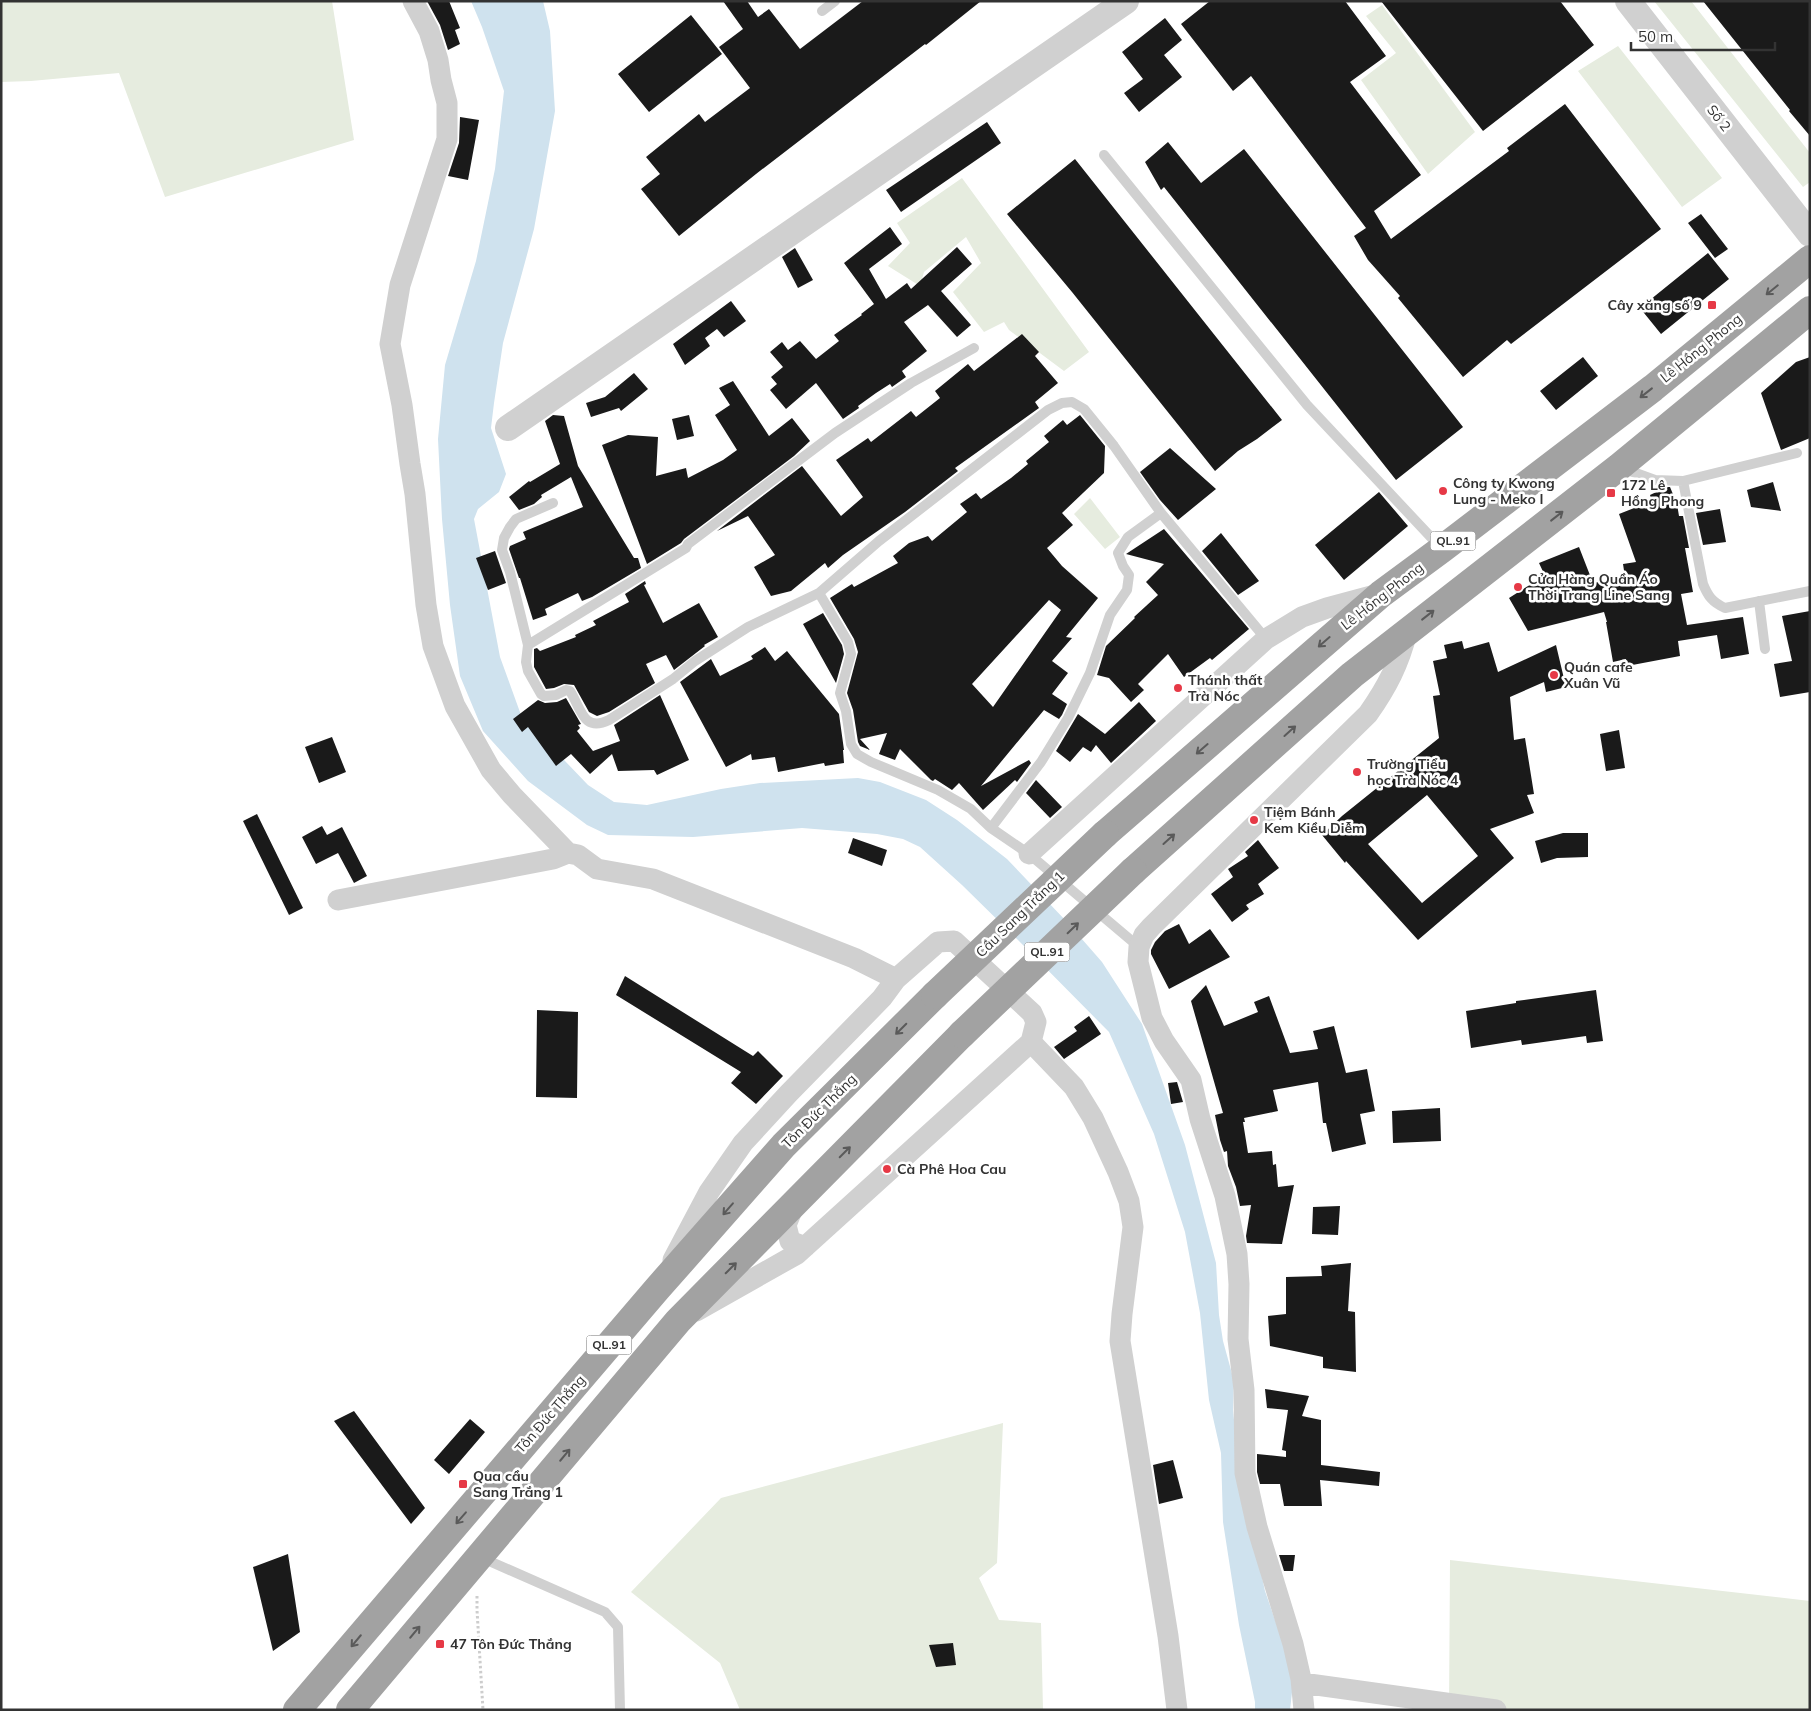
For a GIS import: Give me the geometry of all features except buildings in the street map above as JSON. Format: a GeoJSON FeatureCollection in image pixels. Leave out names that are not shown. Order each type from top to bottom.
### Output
{"type":"FeatureCollection","features":[{"type":"Feature","properties":{"kind":"highway","name":"Lê Hồng Phong"},"geometry":{"type":"LineString","coordinates":[[1105,834],[1381,594],[1652,388],[1810,259]]}},
{"type":"Feature","properties":{"kind":"highway","name":"QL.91"},"geometry":{"type":"LineString","coordinates":[[350,1710],[678,1321],[962,1034],[1132,871],[1352,676],[1619,467],[1810,310]]}},
{"type":"Feature","properties":{"kind":"highway","name":"Cầu Sang Trắng 1"},"geometry":{"type":"LineString","coordinates":[[935,995],[1105,834]]}},
{"type":"Feature","properties":{"kind":"highway","name":"Tôn Đức Thắng"},"geometry":{"type":"LineString","coordinates":[[297,1710],[657,1289],[784,1145],[935,995]]}},
{"type":"Feature","properties":{"kind":"street"},"geometry":{"type":"LineString","coordinates":[[413,1],[429,31],[438,60],[447,103],[447,138],[400,285],[390,344],[416,494],[426,605],[433,646],[455,706],[491,770],[512,795],[573,854],[597,869],[653,879],[854,958],[896,978]]}},
{"type":"Feature","properties":{"kind":"street"},"geometry":{"type":"LineString","coordinates":[[508,428],[1126,1]]}},
{"type":"Feature","properties":{"kind":"street","name":"Số 2"},"geometry":{"type":"LineString","coordinates":[[1628,1],[1810,234]]}},
{"type":"Feature","properties":{"kind":"street"},"geometry":{"type":"LineString","coordinates":[[1029,854],[1266,639],[1302,617],[1327,608],[1381,594]]}},
{"type":"Feature","properties":{"kind":"street"},"geometry":{"type":"LineString","coordinates":[[1304,1710],[1302,1682],[1293,1644],[1257,1527],[1245,1473],[1244,1390],[1238,1338],[1238,1254],[1225,1196],[1200,1119],[1191,1080],[1164,1041],[1152,1018],[1138,962],[1139,947],[1144,935],[1151,927],[1368,714],[1388,686],[1402,654],[1407,632]]}},
{"type":"Feature","properties":{"kind":"street"},"geometry":{"type":"LineString","coordinates":[[338,900],[573,854]]}},
{"type":"Feature","properties":{"kind":"street"},"geometry":{"type":"LineString","coordinates":[[657,1289],[709,1192],[735,1154],[789,1093],[882,998],[896,978],[938,942],[954,941],[1032,1013],[1036,1022],[1031,1042],[797,1254],[678,1321]]}},
{"type":"Feature","properties":{"kind":"street"},"geometry":{"type":"LineString","coordinates":[[1031,1042],[1074,1087],[1093,1118],[1129,1201],[1133,1226],[1120,1341],[1168,1636],[1177,1710]]}},
{"type":"Feature","properties":{"kind":"street"},"geometry":{"type":"LineString","coordinates":[[735,1154],[735,1163],[739,1170],[746,1173],[761,1172]]}},
{"type":"Feature","properties":{"kind":"street"},"geometry":{"type":"LineString","coordinates":[[795,1203],[786,1225],[790,1241],[805,1247]]}},
{"type":"Feature","properties":{"kind":"street"},"geometry":{"type":"LineString","coordinates":[[1302,1682],[1496,1710]]}},
{"type":"Feature","properties":{"kind":"lane"},"geometry":{"type":"LineString","coordinates":[[822,11],[836,1]]}},
{"type":"Feature","properties":{"kind":"lane"},"geometry":{"type":"LineString","coordinates":[[1104,155],[1307,404],[1442,549]]}},
{"type":"Feature","properties":{"kind":"lane"},"geometry":{"type":"LineString","coordinates":[[528,645],[686,548],[688,544],[834,433],[911,383],[974,348]]}},
{"type":"Feature","properties":{"kind":"lane"},"geometry":{"type":"LineString","coordinates":[[553,504],[516,519],[504,538],[502,550],[510,572],[528,645],[526,662],[528,671],[541,694],[550,696],[566,690],[570,691],[589,723],[600,724],[673,678],[695,661],[748,627],[819,593],[879,541],[1048,410],[1062,403],[1072,402],[1084,409],[1114,446],[1160,514],[1266,639]]}},
{"type":"Feature","properties":{"kind":"lane"},"geometry":{"type":"LineString","coordinates":[[1619,467],[1655,480],[1683,481],[1797,453]]}},
{"type":"Feature","properties":{"kind":"lane"},"geometry":{"type":"LineString","coordinates":[[1683,481],[1703,584],[1708,596],[1714,603],[1724,608],[1810,591]]}},
{"type":"Feature","properties":{"kind":"lane"},"geometry":{"type":"LineString","coordinates":[[991,828],[1041,762],[1082,693],[1110,615],[1127,590],[1129,575],[1118,553],[1128,537],[1160,514]]}},
{"type":"Feature","properties":{"kind":"lane"},"geometry":{"type":"LineString","coordinates":[[819,593],[848,642],[852,654],[840,693],[846,711],[851,744],[857,754],[871,762],[938,790],[971,809],[991,828],[1029,854],[1139,947]]}},
{"type":"Feature","properties":{"kind":"lane"},"geometry":{"type":"LineString","coordinates":[[1758,601],[1765,649]]}},
{"type":"Feature","properties":{"kind":"lane"},"geometry":{"type":"LineString","coordinates":[[479,1557],[605,1612],[618,1626],[620,1710]]}},
{"type":"Feature","properties":{"kind":"path"},"geometry":{"type":"LineString","coordinates":[[478,1592],[477,1610],[483,1710]]}},
{"type":"Feature","properties":{"kind":"shaded area"},"geometry":{"type":"Polygon","coordinates":[[[1,1],[332,1],[354,140],[165,197],[119,73],[1,82],[1,1]]]}},
{"type":"Feature","properties":{"kind":"shaded area"},"geometry":{"type":"Polygon","coordinates":[[[1654,1],[1691,1],[1810,153],[1810,182],[1803,187],[1654,1]]]}},
{"type":"Feature","properties":{"kind":"shaded area"},"geometry":{"type":"Polygon","coordinates":[[[1382,5],[1475,132],[1428,174],[1361,80],[1396,53],[1366,16],[1382,5]]]}},
{"type":"Feature","properties":{"kind":"shaded area"},"geometry":{"type":"Polygon","coordinates":[[[1618,46],[1722,178],[1682,207],[1578,71],[1618,46]]]}},
{"type":"Feature","properties":{"kind":"shaded area"},"geometry":{"type":"Polygon","coordinates":[[[962,178],[1089,352],[1064,371],[1009,330],[1004,322],[984,332],[953,292],[981,263],[966,237],[924,272],[920,286],[888,266],[910,243],[897,223],[962,178]]]}},
{"type":"Feature","properties":{"kind":"shaded area"},"geometry":{"type":"Polygon","coordinates":[[[1090,498],[1120,537],[1105,549],[1074,514],[1090,498]]]}},
{"type":"Feature","properties":{"kind":"shaded area"},"geometry":{"type":"Polygon","coordinates":[[[1003,1423],[997,1563],[979,1578],[999,1620],[1041,1623],[1043,1710],[740,1710],[720,1663],[631,1592],[721,1498],[1003,1423]]]}},
{"type":"Feature","properties":{"kind":"shaded area"},"geometry":{"type":"Polygon","coordinates":[[[1450,1560],[1810,1601],[1810,1710],[1449,1710],[1450,1560]]]}},
{"type":"Feature","properties":{"kind":"water"},"geometry":{"type":"Polygon","coordinates":[[[471,1],[543,1],[550,31],[555,111],[534,229],[503,343],[491,428],[506,474],[499,492],[478,509],[474,519],[500,657],[521,715],[588,785],[614,802],[647,805],[721,789],[760,783],[858,778],[880,782],[926,800],[957,820],[1007,859],[1102,962],[1142,1024],[1185,1145],[1216,1263],[1219,1315],[1223,1341],[1234,1381],[1233,1410],[1239,1470],[1265,1591],[1294,1675],[1290,1710],[1255,1710],[1239,1625],[1223,1522],[1221,1453],[1209,1400],[1200,1313],[1185,1232],[1154,1134],[1109,1032],[962,885],[920,847],[903,839],[877,834],[802,828],[693,837],[608,835],[587,825],[528,781],[483,731],[460,676],[450,605],[442,519],[438,439],[445,365],[476,261],[495,169],[504,91],[471,1]]]}},
{"type":"Feature","properties":{"kind":"place","name":"Cây xăng số 9"},"geometry":{"type":"Point","coordinates":[1712,305]}},
{"type":"Feature","properties":{"kind":"place","name":"Công ty Kwong Lung - Meko I"},"geometry":{"type":"Point","coordinates":[1443,491]}},
{"type":"Feature","properties":{"kind":"place","name":"172 Lê Hồng Phong"},"geometry":{"type":"Point","coordinates":[1611,493]}},
{"type":"Feature","properties":{"kind":"place","name":"Cửa Hàng Quần Áo Thời Trang Line Sang"},"geometry":{"type":"Point","coordinates":[1518,587]}},
{"type":"Feature","properties":{"kind":"place","name":"Quán cafe Xuân Vũ"},"geometry":{"type":"Point","coordinates":[1554,675]}},
{"type":"Feature","properties":{"kind":"place","name":"Thánh thất Trà Nóc"},"geometry":{"type":"Point","coordinates":[1178,688]}},
{"type":"Feature","properties":{"kind":"place","name":"Trường Tiểu học Trà Nóc 4"},"geometry":{"type":"Point","coordinates":[1357,772]}},
{"type":"Feature","properties":{"kind":"place","name":"Tiệm Bánh Kem Kiều Diễm"},"geometry":{"type":"Point","coordinates":[1254,820]}},
{"type":"Feature","properties":{"kind":"place","name":"Cà Phê Hoa Cau"},"geometry":{"type":"Point","coordinates":[887,1169]}},
{"type":"Feature","properties":{"kind":"place","name":"Qua cầu Sang Trắng 1"},"geometry":{"type":"Point","coordinates":[463,1484]}},
{"type":"Feature","properties":{"kind":"place","name":"47 Tôn Đức Thắng"},"geometry":{"type":"Point","coordinates":[440,1644]}}]}
